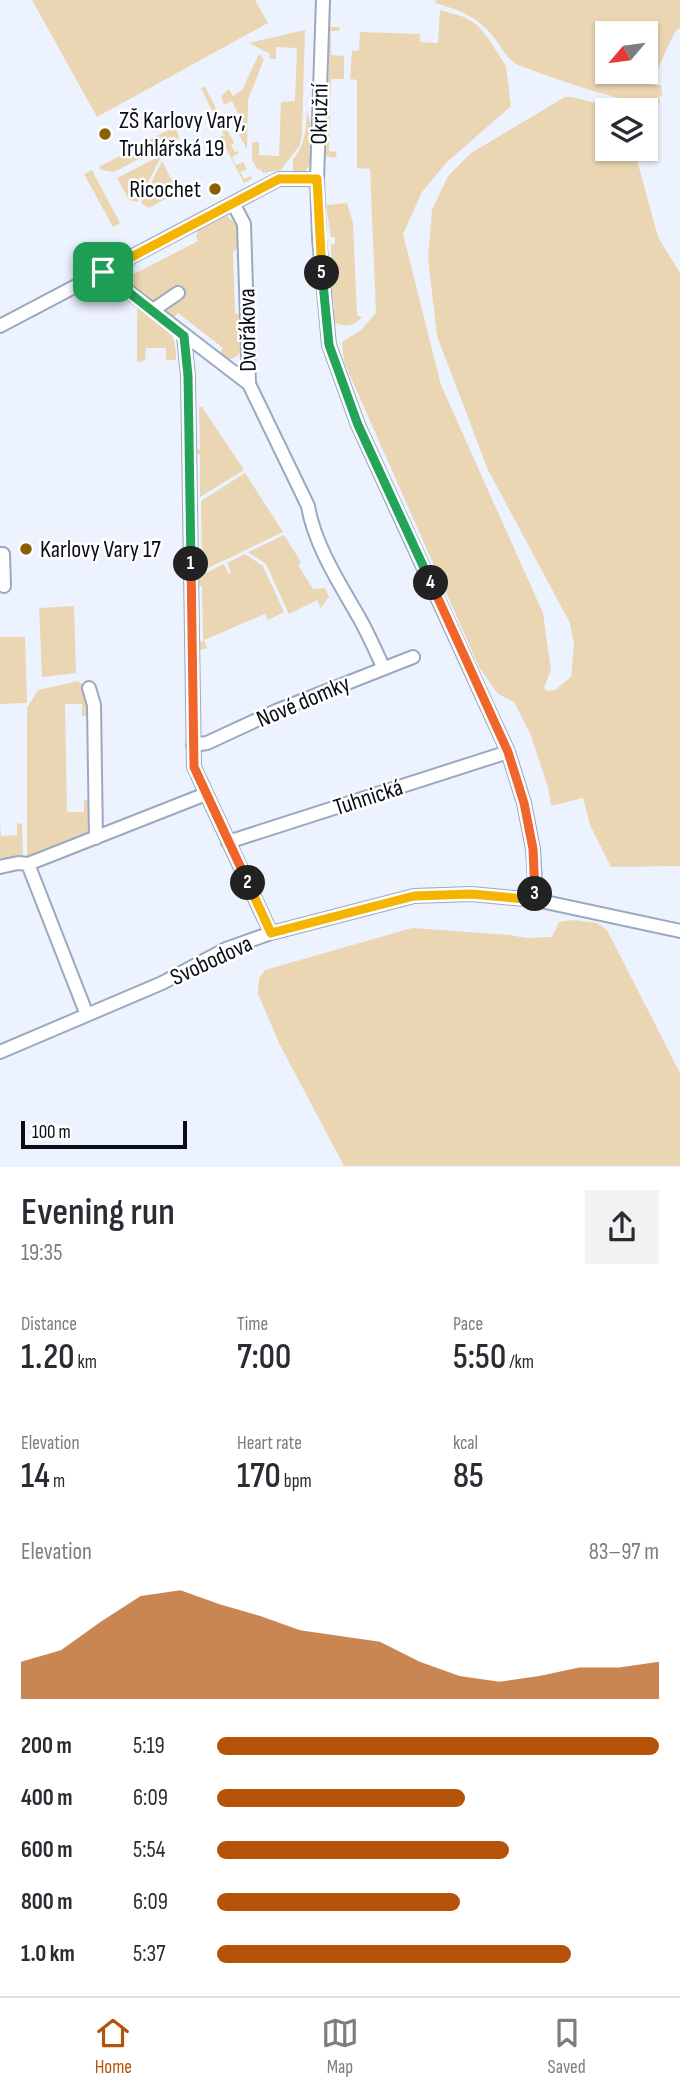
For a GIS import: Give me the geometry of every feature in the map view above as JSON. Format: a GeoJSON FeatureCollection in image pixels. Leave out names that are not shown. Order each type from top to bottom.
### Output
{"type":"FeatureCollection","features":[{"type":"Feature","properties":{"kind":"street","name":"Okružní"},"geometry":{"type":"LineString","coordinates":[[323,0],[317,179],[319,238],[329,345],[358,425],[508,752],[524,803],[533,849],[536,900]]}},
{"type":"Feature","properties":{"kind":"street"},"geometry":{"type":"LineString","coordinates":[[1,323],[279,179],[317,179]]}},
{"type":"Feature","properties":{"kind":"street","name":"Dvořákova"},"geometry":{"type":"LineString","coordinates":[[233,203],[244,224],[250,384]]}},
{"type":"Feature","properties":{"kind":"street","name":"Dvořákova"},"geometry":{"type":"LineString","coordinates":[[103,272],[250,384]]}},
{"type":"Feature","properties":{"kind":"street"},"geometry":{"type":"LineString","coordinates":[[153,310],[178,293]]}},
{"type":"Feature","properties":{"kind":"street"},"geometry":{"type":"LineString","coordinates":[[184,336],[188,376],[194,767],[271,933]]}},
{"type":"Feature","properties":{"kind":"street"},"geometry":{"type":"LineString","coordinates":[[227,366],[249,353]]}},
{"type":"Feature","properties":{"kind":"street"},"geometry":{"type":"LineString","coordinates":[[250,384],[304,497],[311,520],[343,592],[358,615],[383,667]]}},
{"type":"Feature","properties":{"kind":"street"},"geometry":{"type":"LineString","coordinates":[[0,554],[3,554],[4,586]]}},
{"type":"Feature","properties":{"kind":"street","name":"Nové domky"},"geometry":{"type":"LineString","coordinates":[[193,745],[207,743],[276,711],[413,657]]}},
{"type":"Feature","properties":{"kind":"street"},"geometry":{"type":"LineString","coordinates":[[89,688],[94,705],[96,838]]}},
{"type":"Feature","properties":{"kind":"street","name":"Tuhnická"},"geometry":{"type":"LineString","coordinates":[[228,842],[508,752]]}},
{"type":"Feature","properties":{"kind":"street"},"geometry":{"type":"LineString","coordinates":[[0,867],[27,864],[206,794]]}},
{"type":"Feature","properties":{"kind":"street"},"geometry":{"type":"LineString","coordinates":[[27,864],[87,1015]]}},
{"type":"Feature","properties":{"kind":"street","name":"Svobodova"},"geometry":{"type":"LineString","coordinates":[[0,1052],[162,983],[226,949],[271,933],[414,896],[471,894],[536,900],[680,931]]}},
{"type":"Feature","properties":{"kind":"shaded area"},"geometry":{"type":"Polygon","coordinates":[[[32,0],[255,0],[268,23],[97,117],[32,0]]]}},
{"type":"Feature","properties":{"kind":"shaded area"},"geometry":{"type":"Polygon","coordinates":[[[331,0],[331,27],[340,27],[339,31],[331,31],[331,55],[344,56],[344,79],[331,79],[329,151],[336,152],[337,156],[334,158],[326,156],[331,0]]]}},
{"type":"Feature","properties":{"kind":"shaded area"},"geometry":{"type":"Polygon","coordinates":[[[436,0],[680,0],[680,28],[675,32],[658,68],[658,21],[595,21],[595,84],[661,85],[662,96],[658,103],[658,98],[619,98],[589,90],[518,65],[508,57],[490,32],[477,20],[435,3],[436,0]]]}},
{"type":"Feature","properties":{"kind":"shaded area"},"geometry":{"type":"Polygon","coordinates":[[[440,10],[464,17],[477,25],[506,66],[511,106],[447,162],[422,192],[403,234],[441,385],[543,613],[551,670],[544,688],[548,691],[555,690],[571,677],[574,644],[570,623],[488,470],[437,336],[428,258],[432,210],[448,176],[471,153],[565,97],[572,97],[595,103],[595,161],[637,161],[658,237],[680,273],[680,866],[611,867],[590,825],[583,798],[551,806],[548,787],[530,733],[514,702],[498,694],[479,667],[344,362],[342,342],[361,330],[376,313],[370,169],[357,168],[357,80],[350,79],[352,51],[359,50],[360,32],[420,34],[420,42],[438,43],[440,10]]]}},
{"type":"Feature","properties":{"kind":"shaded area"},"geometry":{"type":"Polygon","coordinates":[[[305,30],[300,145],[281,170],[263,173],[252,160],[252,142],[259,142],[259,155],[279,156],[281,102],[295,101],[297,48],[276,47],[276,59],[269,59],[270,54],[249,43],[305,30]]]}},
{"type":"Feature","properties":{"kind":"shaded area"},"geometry":{"type":"Polygon","coordinates":[[[259,54],[264,59],[248,100],[247,149],[239,135],[246,130],[232,101],[224,105],[221,96],[229,89],[233,96],[242,90],[259,54]]]}},
{"type":"Feature","properties":{"kind":"shaded area"},"geometry":{"type":"Polygon","coordinates":[[[205,87],[234,143],[231,145],[235,152],[239,153],[232,157],[236,165],[243,162],[247,169],[240,172],[244,179],[251,176],[252,179],[244,183],[220,137],[224,135],[201,88],[205,87]]]}},
{"type":"Feature","properties":{"kind":"shaded area"},"geometry":{"type":"Polygon","coordinates":[[[307,109],[312,133],[312,163],[304,172],[293,174],[293,159],[301,148],[307,109]]]}},
{"type":"Feature","properties":{"kind":"shaded area"},"geometry":{"type":"Polygon","coordinates":[[[176,126],[179,138],[114,172],[101,170],[99,167],[176,126]]]}},
{"type":"Feature","properties":{"kind":"shaded area"},"geometry":{"type":"Polygon","coordinates":[[[162,155],[138,202],[129,200],[117,178],[162,155]]]}},
{"type":"Feature","properties":{"kind":"shaded area"},"geometry":{"type":"Polygon","coordinates":[[[162,161],[178,192],[149,208],[141,203],[162,161]]]}},
{"type":"Feature","properties":{"kind":"shaded area"},"geometry":{"type":"Polygon","coordinates":[[[92,170],[120,223],[113,227],[84,174],[92,170]]]}},
{"type":"Feature","properties":{"kind":"shaded area"},"geometry":{"type":"Polygon","coordinates":[[[347,203],[353,223],[357,315],[362,317],[353,324],[346,325],[334,322],[331,245],[335,244],[335,237],[331,237],[326,205],[347,203]]]}},
{"type":"Feature","properties":{"kind":"shaded area"},"geometry":{"type":"Polygon","coordinates":[[[227,216],[236,224],[239,223],[242,244],[233,252],[235,313],[242,316],[245,347],[240,354],[230,359],[218,356],[223,348],[178,313],[172,320],[118,276],[123,269],[134,274],[198,241],[196,236],[199,229],[227,216]]]}},
{"type":"Feature","properties":{"kind":"shaded area"},"geometry":{"type":"Polygon","coordinates":[[[137,305],[161,322],[171,333],[176,360],[166,360],[166,348],[146,348],[145,361],[137,362],[137,305]]]}},
{"type":"Feature","properties":{"kind":"shaded area"},"geometry":{"type":"Polygon","coordinates":[[[199,407],[202,407],[244,470],[200,497],[200,455],[191,450],[191,446],[200,450],[199,407]]]}},
{"type":"Feature","properties":{"kind":"shaded area"},"geometry":{"type":"Polygon","coordinates":[[[245,473],[283,532],[202,571],[201,501],[245,473]]]}},
{"type":"Feature","properties":{"kind":"shaded area"},"geometry":{"type":"Polygon","coordinates":[[[284,535],[301,562],[298,565],[313,589],[325,588],[329,597],[321,608],[317,600],[289,614],[266,564],[248,552],[284,535]]]}},
{"type":"Feature","properties":{"kind":"shaded area"},"geometry":{"type":"Polygon","coordinates":[[[245,554],[263,566],[284,612],[268,620],[265,614],[204,640],[207,648],[197,651],[194,638],[203,642],[202,587],[194,583],[193,579],[224,564],[228,573],[231,573],[227,563],[245,554]]]}},
{"type":"Feature","properties":{"kind":"shaded area"},"geometry":{"type":"Polygon","coordinates":[[[74,606],[76,673],[42,677],[39,608],[74,606]]]}},
{"type":"Feature","properties":{"kind":"shaded area"},"geometry":{"type":"Polygon","coordinates":[[[0,637],[25,637],[27,703],[0,704],[0,637]]]}},
{"type":"Feature","properties":{"kind":"shaded area"},"geometry":{"type":"Polygon","coordinates":[[[78,681],[84,686],[91,716],[82,716],[82,704],[65,704],[67,812],[84,812],[84,800],[92,800],[92,827],[89,835],[27,857],[27,708],[38,690],[78,681]]]}},
{"type":"Feature","properties":{"kind":"shaded area"},"geometry":{"type":"Polygon","coordinates":[[[0,822],[1,836],[17,835],[17,823],[22,824],[23,858],[0,860],[0,822]]]}},
{"type":"Feature","properties":{"kind":"shaded area"},"geometry":{"type":"Polygon","coordinates":[[[573,920],[597,923],[607,930],[680,1073],[680,1166],[344,1166],[280,1045],[258,994],[259,978],[265,970],[412,928],[526,938],[552,937],[559,922],[573,920]]]}},
{"type":"Feature","properties":{"kind":"place","name":"ZŠ Karlovy Vary, Truhlářská 19"},"geometry":{"type":"Point","coordinates":[105,134]}},
{"type":"Feature","properties":{"kind":"place","name":"Ricochet"},"geometry":{"type":"Point","coordinates":[215,189]}},
{"type":"Feature","properties":{"kind":"place","name":"Karlovy Vary 17"},"geometry":{"type":"Point","coordinates":[26,549]}},
{"type":"Feature","properties":{"kind":"route"},"geometry":{"type":"LineString","coordinates":[[279,179],[317,179],[319,238],[329,345],[358,425],[508,752],[524,803],[533,849],[536,900],[471,894],[414,896],[271,933],[194,767],[188,376],[184,336],[103,272],[279,179]]}}]}
